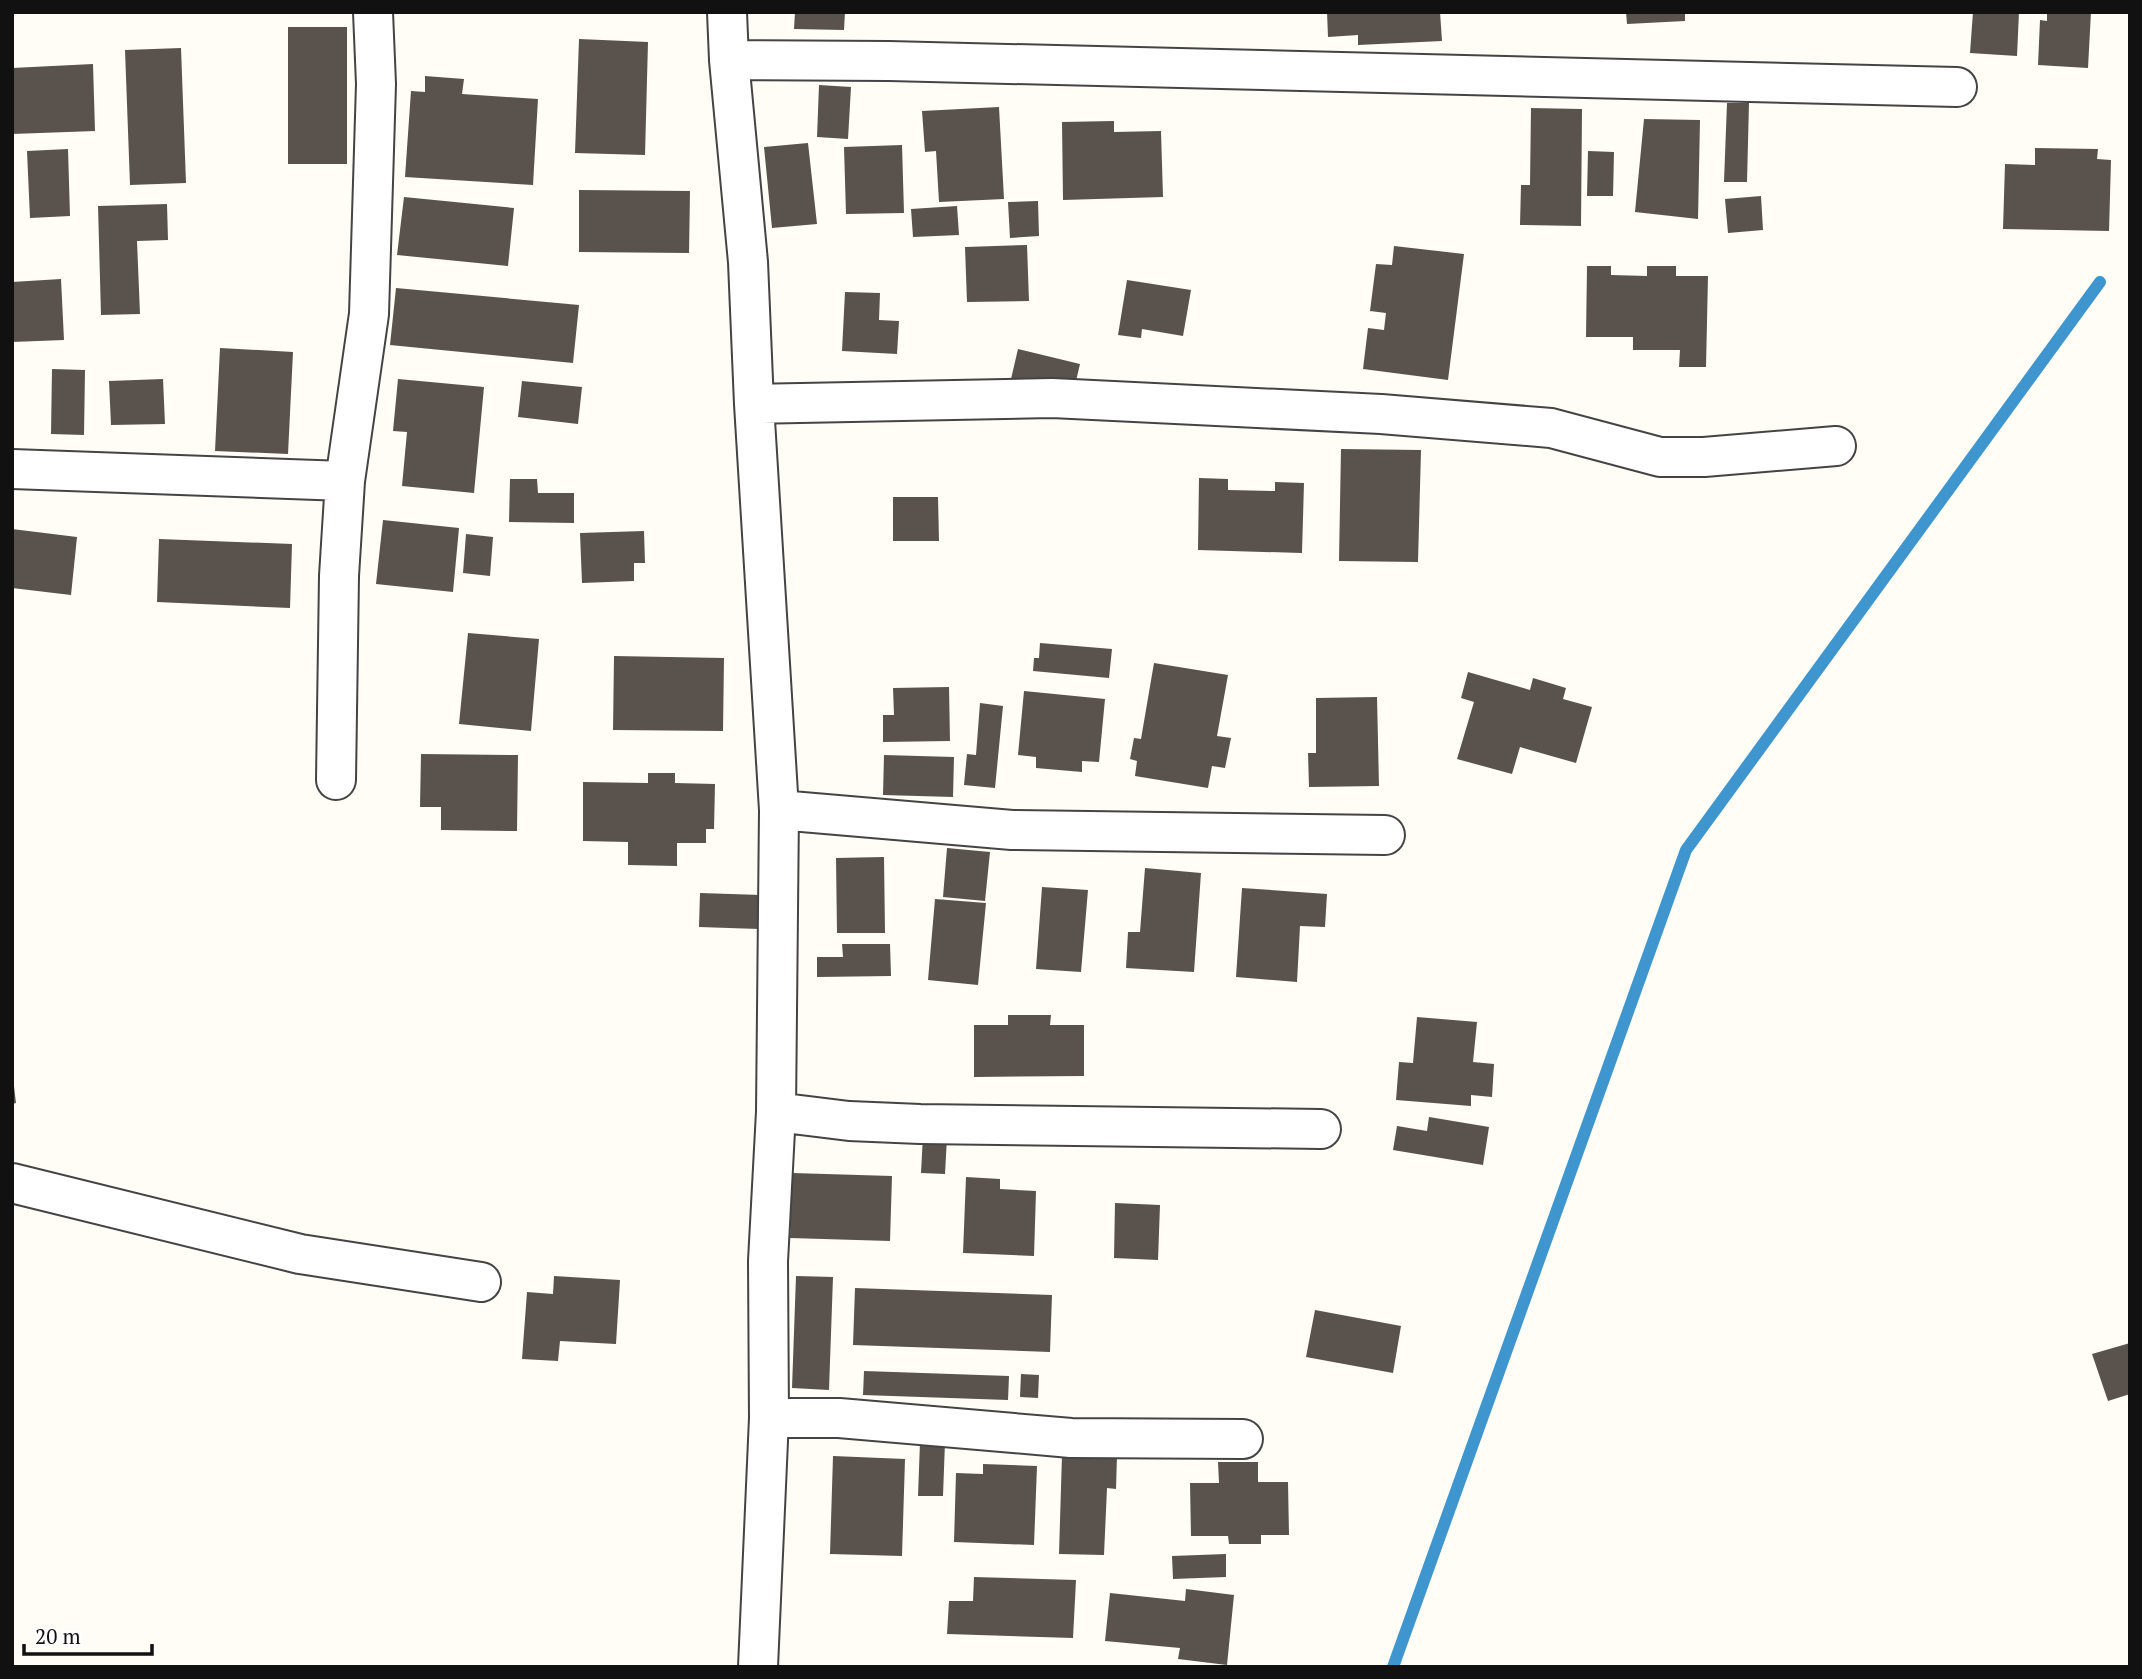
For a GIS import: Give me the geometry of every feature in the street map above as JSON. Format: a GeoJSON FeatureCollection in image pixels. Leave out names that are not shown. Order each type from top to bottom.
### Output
{"type":"FeatureCollection","features":[{"type":"Feature","properties":{"kind":"street"},"geometry":{"type":"LineString","coordinates":[[336,780],[339,576],[345,481],[369,314],[376,84],[373,12]]}},
{"type":"Feature","properties":{"kind":"street"},"geometry":{"type":"LineString","coordinates":[[727,12],[748,262],[779,810],[776,1112],[768,1261],[769,1418],[758,1667]]}},
{"type":"Feature","properties":{"kind":"street"},"geometry":{"type":"LineString","coordinates":[[729,60],[889,61],[1957,87]]}},
{"type":"Feature","properties":{"kind":"street"},"geometry":{"type":"LineString","coordinates":[[754,404],[1052,398],[1367,414],[1551,428],[1660,457],[1704,457],[1836,446]]}},
{"type":"Feature","properties":{"kind":"street"},"geometry":{"type":"LineString","coordinates":[[12,469],[345,481]]}},
{"type":"Feature","properties":{"kind":"street"},"geometry":{"type":"LineString","coordinates":[[779,810],[1012,830],[1385,835]]}},
{"type":"Feature","properties":{"kind":"street"},"geometry":{"type":"LineString","coordinates":[[776,1112],[849,1121],[920,1124],[1321,1129]]}},
{"type":"Feature","properties":{"kind":"street"},"geometry":{"type":"LineString","coordinates":[[12,1183],[300,1254],[481,1282]]}},
{"type":"Feature","properties":{"kind":"street"},"geometry":{"type":"LineString","coordinates":[[769,1418],[839,1418],[1071,1438],[1243,1439]]}},
{"type":"Feature","properties":{"kind":"building"},"geometry":{"type":"Polygon","coordinates":[[[795,12],[845,12],[844,30],[794,29],[795,12]]]}},
{"type":"Feature","properties":{"kind":"building"},"geometry":{"type":"Polygon","coordinates":[[[1327,12],[1440,12],[1442,41],[1358,45],[1358,35],[1328,37],[1327,12]]]}},
{"type":"Feature","properties":{"kind":"building"},"geometry":{"type":"Polygon","coordinates":[[[1626,12],[1685,12],[1685,21],[1627,24],[1626,12]]]}},
{"type":"Feature","properties":{"kind":"building"},"geometry":{"type":"Polygon","coordinates":[[[1973,12],[2019,12],[2017,56],[1970,53],[1973,12]]]}},
{"type":"Feature","properties":{"kind":"building"},"geometry":{"type":"Polygon","coordinates":[[[2047,12],[2091,12],[2088,68],[2038,65],[2040,20],[2047,21],[2047,12]]]}},
{"type":"Feature","properties":{"kind":"building"},"geometry":{"type":"Polygon","coordinates":[[[288,27],[347,27],[347,164],[288,164],[288,27]]]}},
{"type":"Feature","properties":{"kind":"building"},"geometry":{"type":"Polygon","coordinates":[[[579,39],[648,42],[645,155],[575,153],[579,39]]]}},
{"type":"Feature","properties":{"kind":"building"},"geometry":{"type":"Polygon","coordinates":[[[181,48],[186,183],[130,185],[125,50],[181,48]]]}},
{"type":"Feature","properties":{"kind":"building"},"geometry":{"type":"Polygon","coordinates":[[[93,64],[95,131],[12,134],[12,68],[93,64]]]}},
{"type":"Feature","properties":{"kind":"building"},"geometry":{"type":"Polygon","coordinates":[[[425,76],[464,79],[462,94],[538,99],[533,185],[405,177],[411,91],[425,92],[425,76]]]}},
{"type":"Feature","properties":{"kind":"building"},"geometry":{"type":"Polygon","coordinates":[[[819,85],[851,87],[848,139],[817,137],[819,85]]]}},
{"type":"Feature","properties":{"kind":"building"},"geometry":{"type":"Polygon","coordinates":[[[1727,103],[1749,103],[1747,182],[1724,182],[1727,103]]]}},
{"type":"Feature","properties":{"kind":"building"},"geometry":{"type":"Polygon","coordinates":[[[999,107],[1004,199],[939,202],[936,151],[925,152],[922,111],[999,107]]]}},
{"type":"Feature","properties":{"kind":"building"},"geometry":{"type":"Polygon","coordinates":[[[1531,108],[1582,109],[1581,226],[1520,225],[1521,185],[1530,185],[1531,108]]]}},
{"type":"Feature","properties":{"kind":"building"},"geometry":{"type":"Polygon","coordinates":[[[1644,119],[1700,120],[1698,219],[1635,212],[1644,119]]]}},
{"type":"Feature","properties":{"kind":"building"},"geometry":{"type":"Polygon","coordinates":[[[1114,121],[1114,132],[1161,131],[1163,197],[1063,200],[1062,122],[1114,121]]]}},
{"type":"Feature","properties":{"kind":"building"},"geometry":{"type":"Polygon","coordinates":[[[808,143],[817,224],[772,228],[764,147],[808,143]]]}},
{"type":"Feature","properties":{"kind":"building"},"geometry":{"type":"Polygon","coordinates":[[[902,145],[904,213],[846,214],[844,147],[902,145]]]}},
{"type":"Feature","properties":{"kind":"building"},"geometry":{"type":"Polygon","coordinates":[[[2035,148],[2098,149],[2097,159],[2111,160],[2109,231],[2003,229],[2005,164],[2035,165],[2035,148]]]}},
{"type":"Feature","properties":{"kind":"building"},"geometry":{"type":"Polygon","coordinates":[[[68,149],[70,216],[30,218],[27,151],[68,149]]]}},
{"type":"Feature","properties":{"kind":"building"},"geometry":{"type":"Polygon","coordinates":[[[1588,151],[1614,152],[1613,196],[1587,196],[1588,151]]]}},
{"type":"Feature","properties":{"kind":"building"},"geometry":{"type":"Polygon","coordinates":[[[579,190],[690,191],[689,253],[579,252],[579,190]]]}},
{"type":"Feature","properties":{"kind":"building"},"geometry":{"type":"Polygon","coordinates":[[[1761,196],[1763,230],[1728,233],[1725,199],[1761,196]]]}},
{"type":"Feature","properties":{"kind":"building"},"geometry":{"type":"Polygon","coordinates":[[[404,197],[514,208],[508,266],[397,255],[404,197]]]}},
{"type":"Feature","properties":{"kind":"building"},"geometry":{"type":"Polygon","coordinates":[[[1038,201],[1039,236],[1010,238],[1008,202],[1038,201]]]}},
{"type":"Feature","properties":{"kind":"building"},"geometry":{"type":"Polygon","coordinates":[[[167,204],[168,240],[137,241],[140,314],[101,315],[98,206],[167,204]]]}},
{"type":"Feature","properties":{"kind":"building"},"geometry":{"type":"Polygon","coordinates":[[[957,206],[959,235],[913,237],[911,209],[957,206]]]}},
{"type":"Feature","properties":{"kind":"building"},"geometry":{"type":"Polygon","coordinates":[[[1027,245],[1029,301],[967,302],[965,247],[1027,245]]]}},
{"type":"Feature","properties":{"kind":"building"},"geometry":{"type":"Polygon","coordinates":[[[1394,246],[1464,254],[1448,380],[1363,369],[1368,328],[1384,330],[1386,313],[1370,311],[1376,264],[1392,265],[1394,246]]]}},
{"type":"Feature","properties":{"kind":"building"},"geometry":{"type":"Polygon","coordinates":[[[1587,266],[1611,266],[1611,275],[1647,276],[1647,266],[1676,266],[1676,276],[1708,276],[1706,367],[1679,367],[1680,350],[1633,350],[1633,337],[1586,337],[1587,266]]]}},
{"type":"Feature","properties":{"kind":"building"},"geometry":{"type":"Polygon","coordinates":[[[61,279],[64,340],[12,342],[12,282],[61,279]]]}},
{"type":"Feature","properties":{"kind":"building"},"geometry":{"type":"Polygon","coordinates":[[[1127,280],[1191,290],[1183,336],[1142,329],[1141,338],[1118,335],[1127,280]]]}},
{"type":"Feature","properties":{"kind":"building"},"geometry":{"type":"Polygon","coordinates":[[[396,288],[579,305],[573,363],[390,345],[396,288]]]}},
{"type":"Feature","properties":{"kind":"building"},"geometry":{"type":"Polygon","coordinates":[[[845,292],[880,293],[879,320],[899,321],[897,354],[842,351],[845,292]]]}},
{"type":"Feature","properties":{"kind":"building"},"geometry":{"type":"Polygon","coordinates":[[[220,348],[293,352],[288,454],[215,451],[220,348]]]}},
{"type":"Feature","properties":{"kind":"building"},"geometry":{"type":"Polygon","coordinates":[[[1018,349],[1080,364],[1073,394],[1011,379],[1018,349]]]}},
{"type":"Feature","properties":{"kind":"building"},"geometry":{"type":"Polygon","coordinates":[[[52,369],[85,370],[84,435],[51,434],[52,369]]]}},
{"type":"Feature","properties":{"kind":"building"},"geometry":{"type":"Polygon","coordinates":[[[163,379],[165,424],[111,425],[109,381],[163,379]]]}},
{"type":"Feature","properties":{"kind":"building"},"geometry":{"type":"Polygon","coordinates":[[[398,379],[484,387],[474,493],[402,486],[407,432],[393,431],[398,379]]]}},
{"type":"Feature","properties":{"kind":"building"},"geometry":{"type":"Polygon","coordinates":[[[522,381],[582,387],[578,424],[518,417],[522,381]]]}},
{"type":"Feature","properties":{"kind":"building"},"geometry":{"type":"Polygon","coordinates":[[[1341,449],[1421,450],[1418,562],[1339,561],[1341,449]]]}},
{"type":"Feature","properties":{"kind":"building"},"geometry":{"type":"Polygon","coordinates":[[[1199,478],[1228,479],[1228,490],[1275,491],[1275,482],[1304,483],[1302,553],[1198,550],[1199,478]]]}},
{"type":"Feature","properties":{"kind":"building"},"geometry":{"type":"Polygon","coordinates":[[[510,479],[537,479],[538,493],[574,493],[574,523],[509,522],[510,479]]]}},
{"type":"Feature","properties":{"kind":"building"},"geometry":{"type":"Polygon","coordinates":[[[893,497],[938,497],[939,541],[893,541],[893,497]]]}},
{"type":"Feature","properties":{"kind":"building"},"geometry":{"type":"Polygon","coordinates":[[[383,520],[459,528],[453,592],[376,584],[383,520]]]}},
{"type":"Feature","properties":{"kind":"building"},"geometry":{"type":"Polygon","coordinates":[[[12,529],[77,537],[71,595],[12,588],[12,529]]]}},
{"type":"Feature","properties":{"kind":"building"},"geometry":{"type":"Polygon","coordinates":[[[644,531],[645,563],[634,563],[634,581],[582,583],[580,533],[644,531]]]}},
{"type":"Feature","properties":{"kind":"building"},"geometry":{"type":"Polygon","coordinates":[[[466,534],[493,537],[490,576],[463,573],[466,534]]]}},
{"type":"Feature","properties":{"kind":"building"},"geometry":{"type":"Polygon","coordinates":[[[159,539],[292,544],[290,608],[157,602],[159,539]]]}},
{"type":"Feature","properties":{"kind":"building"},"geometry":{"type":"Polygon","coordinates":[[[468,633],[539,639],[531,731],[459,724],[468,633]]]}},
{"type":"Feature","properties":{"kind":"building"},"geometry":{"type":"Polygon","coordinates":[[[1040,643],[1112,649],[1109,678],[1033,671],[1034,658],[1039,658],[1040,643]]]}},
{"type":"Feature","properties":{"kind":"building"},"geometry":{"type":"Polygon","coordinates":[[[614,656],[724,658],[723,731],[613,730],[614,656]]]}},
{"type":"Feature","properties":{"kind":"building"},"geometry":{"type":"Polygon","coordinates":[[[1154,663],[1228,675],[1217,736],[1231,738],[1225,768],[1212,766],[1208,788],[1135,776],[1137,761],[1130,759],[1134,738],[1141,739],[1154,663]]]}},
{"type":"Feature","properties":{"kind":"building"},"geometry":{"type":"Polygon","coordinates":[[[1468,672],[1530,690],[1533,678],[1566,688],[1563,699],[1592,707],[1576,763],[1520,747],[1512,774],[1457,759],[1474,702],[1461,698],[1468,672]]]}},
{"type":"Feature","properties":{"kind":"building"},"geometry":{"type":"Polygon","coordinates":[[[949,687],[950,741],[883,742],[883,715],[894,715],[893,688],[949,687]]]}},
{"type":"Feature","properties":{"kind":"building"},"geometry":{"type":"Polygon","coordinates":[[[1024,691],[1105,699],[1099,762],[1082,761],[1082,772],[1036,768],[1036,757],[1018,755],[1024,691]]]}},
{"type":"Feature","properties":{"kind":"building"},"geometry":{"type":"Polygon","coordinates":[[[1377,697],[1379,786],[1309,787],[1308,753],[1316,753],[1316,698],[1377,697]]]}},
{"type":"Feature","properties":{"kind":"building"},"geometry":{"type":"Polygon","coordinates":[[[980,703],[1003,706],[995,788],[964,785],[967,754],[976,755],[980,703]]]}},
{"type":"Feature","properties":{"kind":"building"},"geometry":{"type":"Polygon","coordinates":[[[421,754],[518,755],[517,831],[441,830],[441,807],[420,807],[421,754]]]}},
{"type":"Feature","properties":{"kind":"building"},"geometry":{"type":"Polygon","coordinates":[[[884,755],[954,757],[953,797],[883,795],[884,755]]]}},
{"type":"Feature","properties":{"kind":"building"},"geometry":{"type":"Polygon","coordinates":[[[648,773],[675,773],[675,783],[715,784],[714,829],[706,829],[706,843],[677,843],[677,866],[628,865],[628,842],[583,841],[583,782],[648,783],[648,773]]]}},
{"type":"Feature","properties":{"kind":"building"},"geometry":{"type":"Polygon","coordinates":[[[947,848],[990,852],[985,901],[943,897],[947,848]]]}},
{"type":"Feature","properties":{"kind":"building"},"geometry":{"type":"Polygon","coordinates":[[[884,857],[885,933],[837,933],[836,858],[884,857]]]}},
{"type":"Feature","properties":{"kind":"building"},"geometry":{"type":"Polygon","coordinates":[[[1145,868],[1201,873],[1194,972],[1126,968],[1128,932],[1140,932],[1145,868]]]}},
{"type":"Feature","properties":{"kind":"building"},"geometry":{"type":"Polygon","coordinates":[[[1042,887],[1088,890],[1081,972],[1036,969],[1042,887]]]}},
{"type":"Feature","properties":{"kind":"building"},"geometry":{"type":"Polygon","coordinates":[[[1242,888],[1327,894],[1325,927],[1300,926],[1297,982],[1236,977],[1242,888]]]}},
{"type":"Feature","properties":{"kind":"building"},"geometry":{"type":"Polygon","coordinates":[[[700,893],[761,895],[759,929],[699,927],[700,893]]]}},
{"type":"Feature","properties":{"kind":"building"},"geometry":{"type":"Polygon","coordinates":[[[935,899],[986,903],[978,985],[928,980],[935,899]]]}},
{"type":"Feature","properties":{"kind":"building"},"geometry":{"type":"Polygon","coordinates":[[[842,944],[890,944],[891,976],[817,977],[817,957],[843,957],[842,944]]]}},
{"type":"Feature","properties":{"kind":"building"},"geometry":{"type":"Polygon","coordinates":[[[1008,1015],[1051,1015],[1050,1025],[1084,1025],[1084,1076],[974,1077],[974,1025],[1008,1025],[1008,1015]]]}},
{"type":"Feature","properties":{"kind":"building"},"geometry":{"type":"Polygon","coordinates":[[[1417,1017],[1477,1022],[1473,1062],[1494,1064],[1492,1097],[1471,1095],[1471,1106],[1396,1100],[1399,1062],[1413,1063],[1417,1017]]]}},
{"type":"Feature","properties":{"kind":"building"},"geometry":{"type":"Polygon","coordinates":[[[12,1086],[16,1103],[12,1104],[12,1086]]]}},
{"type":"Feature","properties":{"kind":"building"},"geometry":{"type":"Polygon","coordinates":[[[1429,1117],[1489,1127],[1483,1165],[1393,1150],[1397,1126],[1427,1131],[1429,1117]]]}},
{"type":"Feature","properties":{"kind":"building"},"geometry":{"type":"Polygon","coordinates":[[[923,1135],[947,1137],[945,1174],[921,1173],[923,1135]]]}},
{"type":"Feature","properties":{"kind":"building"},"geometry":{"type":"Polygon","coordinates":[[[792,1173],[892,1176],[890,1241],[790,1238],[792,1173]]]}},
{"type":"Feature","properties":{"kind":"building"},"geometry":{"type":"Polygon","coordinates":[[[966,1177],[1000,1179],[1000,1189],[1036,1191],[1034,1256],[963,1253],[966,1177]]]}},
{"type":"Feature","properties":{"kind":"building"},"geometry":{"type":"Polygon","coordinates":[[[1115,1203],[1160,1205],[1158,1260],[1114,1258],[1115,1203]]]}},
{"type":"Feature","properties":{"kind":"building"},"geometry":{"type":"Polygon","coordinates":[[[554,1276],[620,1280],[616,1344],[560,1341],[558,1361],[522,1359],[527,1292],[553,1294],[554,1276]]]}},
{"type":"Feature","properties":{"kind":"building"},"geometry":{"type":"Polygon","coordinates":[[[796,1276],[833,1277],[829,1390],[792,1388],[796,1276]]]}},
{"type":"Feature","properties":{"kind":"building"},"geometry":{"type":"Polygon","coordinates":[[[855,1288],[1052,1295],[1050,1352],[853,1345],[855,1288]]]}},
{"type":"Feature","properties":{"kind":"building"},"geometry":{"type":"Polygon","coordinates":[[[1315,1310],[1401,1326],[1393,1373],[1306,1357],[1315,1310]]]}},
{"type":"Feature","properties":{"kind":"building"},"geometry":{"type":"Polygon","coordinates":[[[2130,1343],[2130,1394],[2108,1401],[2092,1354],[2130,1343]]]}},
{"type":"Feature","properties":{"kind":"building"},"geometry":{"type":"Polygon","coordinates":[[[864,1371],[1009,1376],[1008,1400],[863,1395],[864,1371]]]}},
{"type":"Feature","properties":{"kind":"building"},"geometry":{"type":"Polygon","coordinates":[[[1021,1374],[1039,1375],[1038,1398],[1020,1397],[1021,1374]]]}},
{"type":"Feature","properties":{"kind":"building"},"geometry":{"type":"Polygon","coordinates":[[[920,1442],[945,1442],[943,1496],[918,1496],[920,1442]]]}},
{"type":"Feature","properties":{"kind":"building"},"geometry":{"type":"Polygon","coordinates":[[[1062,1455],[1117,1456],[1116,1489],[1107,1488],[1104,1555],[1059,1554],[1062,1455]]]}},
{"type":"Feature","properties":{"kind":"building"},"geometry":{"type":"Polygon","coordinates":[[[833,1456],[905,1459],[902,1556],[830,1554],[833,1456]]]}},
{"type":"Feature","properties":{"kind":"building"},"geometry":{"type":"Polygon","coordinates":[[[1218,1462],[1258,1462],[1258,1482],[1288,1482],[1289,1535],[1261,1535],[1261,1544],[1229,1544],[1228,1536],[1191,1536],[1190,1483],[1219,1483],[1218,1462]]]}},
{"type":"Feature","properties":{"kind":"building"},"geometry":{"type":"Polygon","coordinates":[[[983,1464],[1037,1466],[1034,1545],[954,1542],[956,1473],[983,1474],[983,1464]]]}},
{"type":"Feature","properties":{"kind":"building"},"geometry":{"type":"Polygon","coordinates":[[[1226,1554],[1226,1577],[1173,1579],[1172,1556],[1226,1554]]]}},
{"type":"Feature","properties":{"kind":"building"},"geometry":{"type":"Polygon","coordinates":[[[974,1577],[1076,1580],[1073,1638],[947,1634],[949,1601],[973,1601],[974,1577]]]}},
{"type":"Feature","properties":{"kind":"building"},"geometry":{"type":"Polygon","coordinates":[[[1186,1589],[1234,1595],[1227,1665],[1178,1659],[1180,1648],[1105,1641],[1110,1593],[1185,1601],[1186,1589]]]}},
{"type":"Feature","properties":{"kind":"waterway"},"geometry":{"type":"LineString","coordinates":[[1393,1667],[1686,850],[2100,282]]}}]}
